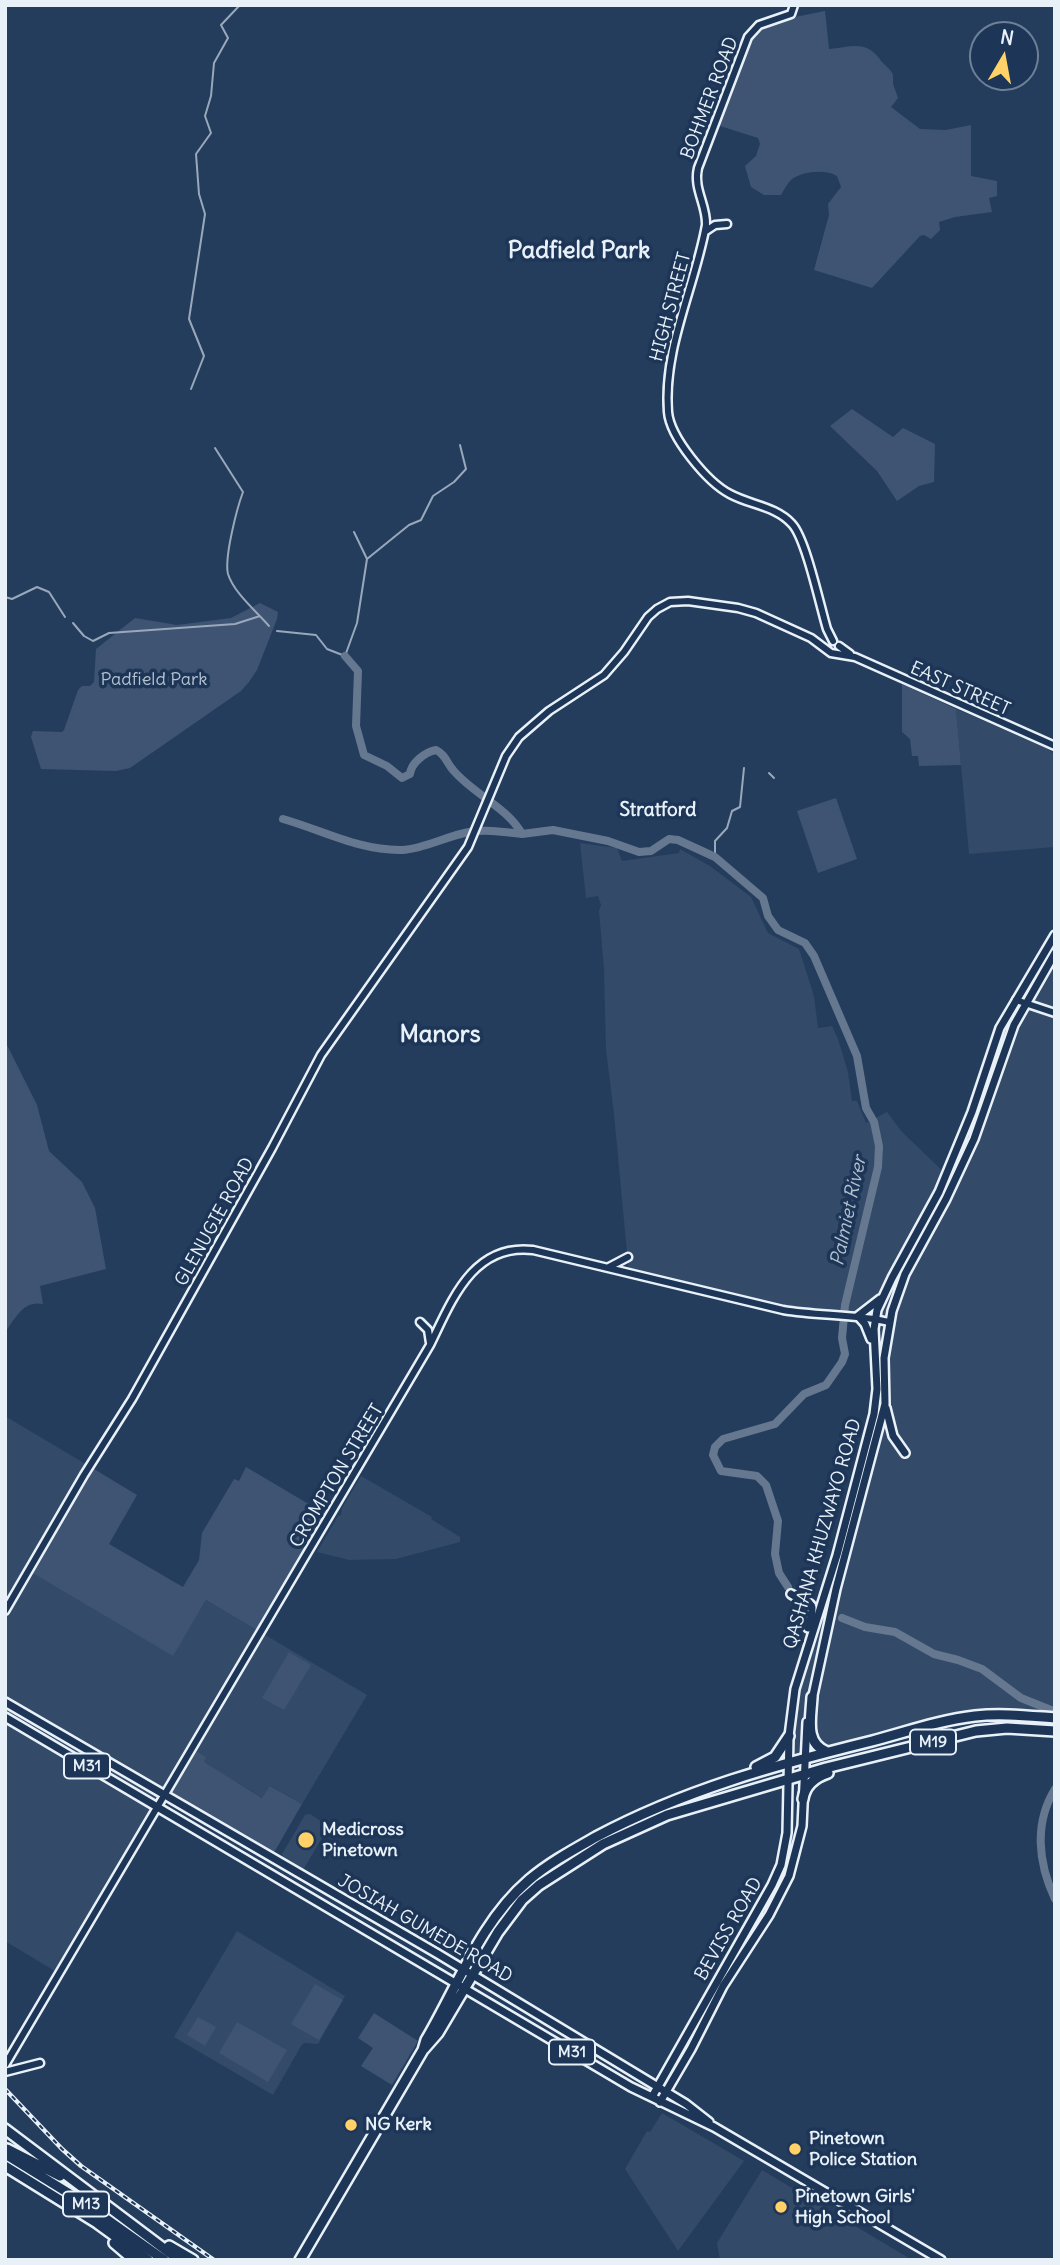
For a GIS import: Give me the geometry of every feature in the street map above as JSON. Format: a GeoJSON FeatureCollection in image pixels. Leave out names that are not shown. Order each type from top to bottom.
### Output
{"type":"FeatureCollection","features":[{"type":"Feature","properties":{"kind":"highway"},"geometry":{"type":"LineString","coordinates":[[812,1698],[811,1735],[816,1745],[827,1752]]}},
{"type":"Feature","properties":{"kind":"highway","name":"M19"},"geometry":{"type":"LineString","coordinates":[[300,2260],[423,2050],[438,2034],[461,1986],[464,1969],[495,1917],[524,1885],[546,1867],[625,1822],[738,1776],[965,1718],[1003,1715],[1055,1718]]}},
{"type":"Feature","properties":{"kind":"highway","name":"M19"},"geometry":{"type":"LineString","coordinates":[[461,1986],[473,1975],[498,1932],[522,1900],[582,1856],[641,1826],[667,1815],[804,1774],[976,1731],[1014,1728],[1055,1731]]}},
{"type":"Feature","properties":{"kind":"highway"},"geometry":{"type":"LineString","coordinates":[[738,1776],[771,1760],[785,1745],[789,1736]]}},
{"type":"Feature","properties":{"kind":"highway"},"geometry":{"type":"LineString","coordinates":[[803,1799],[806,1789],[817,1777],[876,1756]]}},
{"type":"Feature","properties":{"kind":"highway"},"geometry":{"type":"LineString","coordinates":[[5,2129],[179,2260]]}},
{"type":"Feature","properties":{"kind":"highway"},"geometry":{"type":"LineString","coordinates":[[5,2148],[99,2199]]}},
{"type":"Feature","properties":{"kind":"highway","name":"M13"},"geometry":{"type":"LineString","coordinates":[[5,2154],[78,2199],[164,2260]]}},
{"type":"Feature","properties":{"kind":"highway"},"geometry":{"type":"LineString","coordinates":[[5,2167],[120,2246],[134,2260]]}},
{"type":"Feature","properties":{"kind":"highway","name":"M13"},"geometry":{"type":"LineString","coordinates":[[5,2167],[70,2205],[148,2260]]}},
{"type":"Feature","properties":{"kind":"highway"},"geometry":{"type":"LineString","coordinates":[[146,2234],[193,2260]]}},
{"type":"Feature","properties":{"kind":"main road","name":"QASHANA KHUZWAYO ROAD"},"geometry":{"type":"LineString","coordinates":[[788,1763],[791,1709],[808,1639],[837,1555],[874,1414],[877,1389],[873,1346],[882,1298],[939,1192],[976,1100],[997,1035],[1055,935]]}},
{"type":"Feature","properties":{"kind":"main road","name":"QASHANA KHUZWAYO ROAD"},"geometry":{"type":"LineString","coordinates":[[804,1774],[806,1724],[836,1589],[885,1404],[884,1359],[889,1322],[905,1275],[946,1199],[974,1139],[1006,1044],[1024,1004],[1055,953]]}},
{"type":"Feature","properties":{"kind":"main road"},"geometry":{"type":"LineString","coordinates":[[873,1346],[866,1327],[858,1317],[882,1298]]}},
{"type":"Feature","properties":{"kind":"main road"},"geometry":{"type":"LineString","coordinates":[[885,1404],[893,1436],[905,1453]]}},
{"type":"Feature","properties":{"kind":"main road"},"geometry":{"type":"LineString","coordinates":[[791,1594],[807,1600],[812,1605],[808,1639]]}},
{"type":"Feature","properties":{"kind":"main road","name":"JOSIAH GUMEDE ROAD"},"geometry":{"type":"LineString","coordinates":[[5,1702],[464,1969],[666,2092],[702,2115],[714,2127]]}},
{"type":"Feature","properties":{"kind":"main road","name":"JOSIAH GUMEDE ROAD"},"geometry":{"type":"LineString","coordinates":[[5,1717],[660,2102],[714,2127],[941,2260]]}},
{"type":"Feature","properties":{"kind":"main road","name":"BEVISS ROAD"},"geometry":{"type":"LineString","coordinates":[[652,2097],[776,1876],[787,1833],[788,1763]]}},
{"type":"Feature","properties":{"kind":"main road","name":"BEVISS ROAD"},"geometry":{"type":"LineString","coordinates":[[660,2102],[723,1986],[782,1893],[800,1841],[804,1774]]}},
{"type":"Feature","properties":{"kind":"street","name":"BOHMER ROAD"},"geometry":{"type":"LineString","coordinates":[[707,218],[697,185],[697,172],[740,55],[756,27],[791,14],[794,5]]}},
{"type":"Feature","properties":{"kind":"street","name":"HIGH STREET"},"geometry":{"type":"LineString","coordinates":[[707,218],[667,378],[669,419],[676,437],[720,487],[730,494],[776,512],[794,527],[802,545],[831,644]]}},
{"type":"Feature","properties":{"kind":"street"},"geometry":{"type":"LineString","coordinates":[[705,231],[715,225],[727,224]]}},
{"type":"Feature","properties":{"kind":"street","name":"EAST STREET"},"geometry":{"type":"LineString","coordinates":[[491,793],[506,756],[519,737],[549,711],[604,675],[625,652],[648,617],[666,604],[688,601],[755,613],[831,644],[1055,746]]}},
{"type":"Feature","properties":{"kind":"street","name":"GLENUGIE ROAD"},"geometry":{"type":"LineString","coordinates":[[5,1611],[84,1475],[132,1399],[267,1158],[321,1055],[462,856],[491,793]]}},
{"type":"Feature","properties":{"kind":"street"},"geometry":{"type":"LineString","coordinates":[[1016,1000],[1055,1013]]}},
{"type":"Feature","properties":{"kind":"street","name":"CROMPTON STREET"},"geometry":{"type":"LineString","coordinates":[[5,2065],[430,1345],[447,1309],[467,1278],[481,1263],[494,1255],[514,1249],[534,1250],[783,1310],[889,1322]]}},
{"type":"Feature","properties":{"kind":"street"},"geometry":{"type":"LineString","coordinates":[[608,1268],[628,1257]]}},
{"type":"Feature","properties":{"kind":"street"},"geometry":{"type":"LineString","coordinates":[[420,1322],[428,1330],[430,1345]]}},
{"type":"Feature","properties":{"kind":"street"},"geometry":{"type":"LineString","coordinates":[[5,2071],[40,2063]]}},
{"type":"Feature","properties":{"kind":"shaded area"},"geometry":{"type":"Polygon","coordinates":[[[956,709],[1047,748],[1055,755],[1055,847],[969,854],[956,709]]]}},
{"type":"Feature","properties":{"kind":"shaded area"},"geometry":{"type":"Polygon","coordinates":[[[580,843],[617,848],[622,861],[679,853],[680,849],[710,866],[751,897],[768,933],[799,949],[814,996],[818,1028],[832,1026],[848,1072],[852,1101],[857,1101],[866,1123],[887,1112],[902,1132],[950,1178],[977,1114],[1003,1035],[1055,936],[1055,1718],[990,1715],[788,1763],[791,1709],[874,1414],[876,1320],[812,1315],[629,1274],[606,1050],[599,911],[601,905],[598,896],[586,898],[580,843]]]}},
{"type":"Feature","properties":{"kind":"shaded area"},"geometry":{"type":"Polygon","coordinates":[[[5,1416],[89,1466],[29,1571],[173,1655],[206,1600],[367,1695],[302,1804],[271,1786],[263,1798],[203,1762],[192,1749],[58,1973],[5,1941],[5,1416]]]}},
{"type":"Feature","properties":{"kind":"shaded area"},"geometry":{"type":"Polygon","coordinates":[[[361,1476],[432,1517],[431,1519],[460,1537],[460,1542],[396,1559],[349,1560],[317,1552],[341,1515],[342,1508],[361,1476]]]}},
{"type":"Feature","properties":{"kind":"shaded area","name":"Medicross Pinetown"},"geometry":{"type":"Polygon","coordinates":[[[310,1814],[329,1826],[303,1870],[283,1858],[282,1854],[305,1815],[310,1814]]]}},
{"type":"Feature","properties":{"kind":"shaded area"},"geometry":{"type":"Polygon","coordinates":[[[237,1931],[345,1996],[318,2044],[304,2043],[301,2046],[273,2095],[174,2037],[237,1931]]]}},
{"type":"Feature","properties":{"kind":"shaded area"},"geometry":{"type":"Polygon","coordinates":[[[662,2113],[744,2161],[678,2251],[625,2169],[647,2131],[650,2132],[662,2113]]]}},
{"type":"Feature","properties":{"kind":"shaded area","name":"Pinetown Girls' High School"},"geometry":{"type":"Polygon","coordinates":[[[762,2170],[912,2260],[720,2260],[717,2243],[762,2170]]]}},
{"type":"Feature","properties":{"kind":"green space"},"geometry":{"type":"Polygon","coordinates":[[[825,11],[829,49],[857,46],[874,52],[893,75],[898,98],[891,107],[920,129],[946,130],[971,125],[971,176],[997,181],[997,196],[989,198],[992,212],[939,222],[940,230],[931,239],[920,236],[872,288],[814,270],[829,215],[828,204],[841,187],[837,176],[826,172],[807,173],[791,180],[781,195],[764,195],[751,187],[745,166],[756,156],[760,144],[758,138],[717,125],[755,31],[770,22],[825,11]]]}},
{"type":"Feature","properties":{"kind":"green space"},"geometry":{"type":"Polygon","coordinates":[[[852,409],[893,437],[903,428],[935,444],[934,482],[919,486],[897,501],[877,471],[830,426],[852,409]]]}},
{"type":"Feature","properties":{"kind":"green space","name":"Padfield Park"},"geometry":{"type":"Polygon","coordinates":[[[260,603],[278,612],[277,619],[257,670],[241,691],[130,768],[116,771],[41,769],[31,737],[33,731],[64,730],[78,690],[94,682],[96,649],[135,618],[177,625],[231,618],[260,603]]]}},
{"type":"Feature","properties":{"kind":"green space"},"geometry":{"type":"Polygon","coordinates":[[[902,684],[956,709],[961,765],[919,766],[918,756],[912,756],[910,739],[902,732],[902,684]]]}},
{"type":"Feature","properties":{"kind":"green space"},"geometry":{"type":"Polygon","coordinates":[[[836,798],[857,859],[818,873],[797,811],[836,798]]]}},
{"type":"Feature","properties":{"kind":"green space"},"geometry":{"type":"Polygon","coordinates":[[[5,1041],[37,1105],[49,1151],[82,1182],[95,1208],[106,1269],[40,1286],[43,1304],[36,1303],[25,1307],[5,1332],[5,1041]]]}},
{"type":"Feature","properties":{"kind":"green space"},"geometry":{"type":"Polygon","coordinates":[[[89,1466],[137,1495],[109,1544],[183,1587],[199,1560],[202,1533],[234,1479],[239,1481],[246,1467],[329,1516],[260,1632],[206,1600],[173,1656],[29,1571],[89,1466]]]}},
{"type":"Feature","properties":{"kind":"green space"},"geometry":{"type":"Polygon","coordinates":[[[289,1652],[311,1665],[284,1710],[262,1698],[289,1652]]]}},
{"type":"Feature","properties":{"kind":"green space"},"geometry":{"type":"Polygon","coordinates":[[[192,1749],[206,1757],[204,1762],[262,1798],[270,1786],[302,1804],[272,1856],[165,1793],[192,1749]]]}},
{"type":"Feature","properties":{"kind":"green space"},"geometry":{"type":"Polygon","coordinates":[[[315,1984],[343,2000],[319,2040],[291,2024],[315,1984]]]}},
{"type":"Feature","properties":{"kind":"green space"},"geometry":{"type":"Polygon","coordinates":[[[374,2013],[418,2041],[392,2085],[361,2066],[373,2048],[358,2038],[374,2013]]]}},
{"type":"Feature","properties":{"kind":"green space"},"geometry":{"type":"Polygon","coordinates":[[[198,2017],[216,2027],[205,2046],[187,2035],[198,2017]]]}},
{"type":"Feature","properties":{"kind":"green space"},"geometry":{"type":"Polygon","coordinates":[[[237,2022],[287,2050],[268,2082],[219,2053],[237,2022]]]}},
{"type":"Feature","properties":{"kind":"waterway","name":"Palmiet River"},"geometry":{"type":"LineString","coordinates":[[191,389],[204,356],[189,319],[205,214],[199,194],[196,154],[211,133],[205,116],[211,96],[214,63],[228,38],[221,25],[240,5]]}},
{"type":"Feature","properties":{"kind":"waterway"},"geometry":{"type":"LineString","coordinates":[[277,631],[316,635],[327,649],[345,656],[357,623],[367,559],[409,525],[421,520],[433,496],[454,482],[466,469],[460,445]]}},
{"type":"Feature","properties":{"kind":"waterway","name":"Palmiet River"},"geometry":{"type":"LineString","coordinates":[[215,448],[243,492],[229,545],[228,574],[240,595],[269,626]]}},
{"type":"Feature","properties":{"kind":"waterway"},"geometry":{"type":"LineString","coordinates":[[354,532],[367,559]]}},
{"type":"Feature","properties":{"kind":"waterway"},"geometry":{"type":"LineString","coordinates":[[5,597],[12,599],[37,587],[49,592],[65,617]]}},
{"type":"Feature","properties":{"kind":"waterway"},"geometry":{"type":"LineString","coordinates":[[73,623],[84,636],[93,641],[109,633],[235,624],[260,616]]}},
{"type":"Feature","properties":{"kind":"waterway","name":"Palmiet River"},"geometry":{"type":"LineString","coordinates":[[345,656],[358,671],[356,726],[364,755],[387,766],[402,778],[410,774],[419,759],[436,750],[444,756],[461,779],[508,816],[522,834],[553,830],[608,841],[639,852],[651,851],[669,839],[678,840],[715,857],[763,898],[768,916],[778,930],[805,943],[814,956],[857,1056],[866,1108],[874,1122],[879,1146],[878,1167],[845,1305],[842,1338],[845,1354],[826,1385],[804,1394],[775,1424],[723,1439],[715,1447],[713,1455],[721,1471],[757,1476],[766,1485],[778,1521],[775,1554],[779,1573],[788,1587]]}},
{"type":"Feature","properties":{"kind":"waterway"},"geometry":{"type":"LineString","coordinates":[[715,857],[715,841],[727,828],[732,811],[740,807],[744,768]]}},
{"type":"Feature","properties":{"kind":"waterway"},"geometry":{"type":"LineString","coordinates":[[769,773],[774,778]]}},
{"type":"Feature","properties":{"kind":"waterway","name":"Palmiet River"},"geometry":{"type":"LineString","coordinates":[[283,819],[356,844],[386,849],[411,849],[476,831],[522,834]]}},
{"type":"Feature","properties":{"kind":"waterway","name":"Palmiet River"},"geometry":{"type":"LineString","coordinates":[[842,1618],[865,1627],[895,1632],[934,1654],[982,1669],[1021,1698],[1051,1710]]}},
{"type":"Feature","properties":{"kind":"waterway","name":"Palmiet River"},"geometry":{"type":"LineString","coordinates":[[1055,1789],[1048,1802],[1041,1829],[1042,1857],[1055,1899]]}},
{"type":"Feature","properties":{"kind":"railway"},"geometry":{"type":"LineString","coordinates":[[5,2089],[81,2166],[214,2260]]}},
{"type":"Feature","properties":{"kind":"place","name":"Medicross Pinetown"},"geometry":{"type":"Point","coordinates":[306,1840]}},
{"type":"Feature","properties":{"kind":"place","name":"NG Kerk"},"geometry":{"type":"Point","coordinates":[351,2125]}},
{"type":"Feature","properties":{"kind":"place","name":"Pinetown Police Station"},"geometry":{"type":"Point","coordinates":[795,2149]}},
{"type":"Feature","properties":{"kind":"place","name":"Pinetown Girls' High School"},"geometry":{"type":"Point","coordinates":[781,2207]}},
{"type":"Feature","properties":{"kind":"district","name":"Padfield Park"},"geometry":{"type":"Point","coordinates":[579,251]}},
{"type":"Feature","properties":{"kind":"district","name":"Stratford"},"geometry":{"type":"Point","coordinates":[658,811]}},
{"type":"Feature","properties":{"kind":"district","name":"Manors"},"geometry":{"type":"Point","coordinates":[440,1035]}}]}
